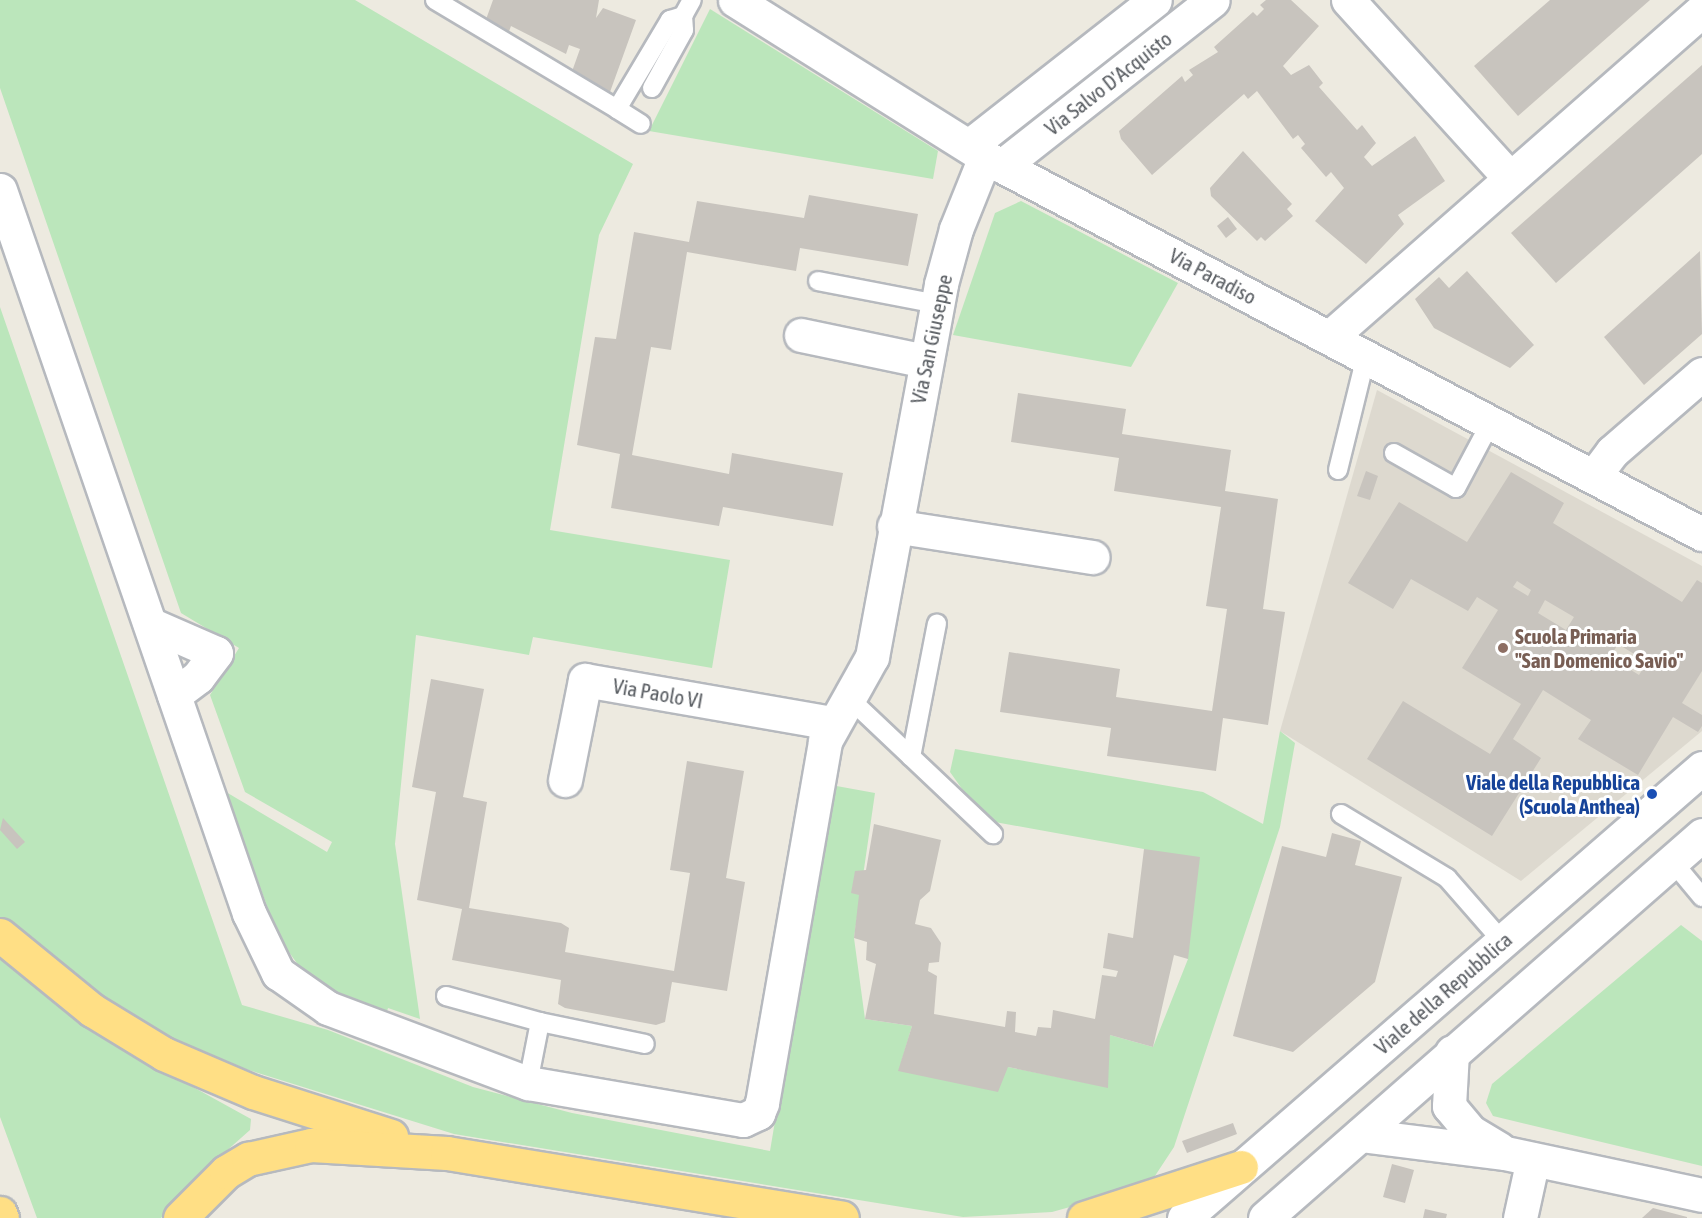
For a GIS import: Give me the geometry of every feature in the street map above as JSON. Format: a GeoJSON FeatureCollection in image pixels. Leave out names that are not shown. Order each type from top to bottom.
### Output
{"type":"FeatureCollection","features":[{"type":"Feature","properties":{"kind":"highway"},"geometry":{"type":"LineString","coordinates":[[0,936],[92,1010],[194,1069],[312,1113],[447,1153]]}},
{"type":"Feature","properties":{"kind":"highway"},"geometry":{"type":"LineString","coordinates":[[180,1218],[226,1172],[276,1149],[311,1145],[447,1153],[833,1217]]}},
{"type":"Feature","properties":{"kind":"highway"},"geometry":{"type":"LineString","coordinates":[[1084,1218],[1241,1167]]}},
{"type":"Feature","properties":{"kind":"highway"},"geometry":{"type":"LineString","coordinates":[[0,1213],[2,1218]]}},
{"type":"Feature","properties":{"kind":"street","name":"Via Paradiso"},"geometry":{"type":"LineString","coordinates":[[735,0],[986,156],[1702,534]]}},
{"type":"Feature","properties":{"kind":"street","name":"Via Salvo D'Acquisto"},"geometry":{"type":"LineString","coordinates":[[986,156],[1155,0]]}},
{"type":"Feature","properties":{"kind":"street","name":"Via Salvo D'Acquisto"},"geometry":{"type":"LineString","coordinates":[[986,156],[1213,0]]}},
{"type":"Feature","properties":{"kind":"street"},"geometry":{"type":"LineString","coordinates":[[1348,0],[1508,176]]}},
{"type":"Feature","properties":{"kind":"street"},"geometry":{"type":"LineString","coordinates":[[1330,337],[1508,176],[1702,10]]}},
{"type":"Feature","properties":{"kind":"street","name":"Via San Giuseppe"},"geometry":{"type":"LineString","coordinates":[[528,1083],[742,1120],[758,1113],[840,711],[872,657],[894,526],[937,304],[956,229],[986,156]]}},
{"type":"Feature","properties":{"kind":"street"},"geometry":{"type":"LineString","coordinates":[[0,190],[260,944],[278,974],[328,1008],[528,1083]]}},
{"type":"Feature","properties":{"kind":"street"},"geometry":{"type":"LineString","coordinates":[[801,335],[925,361]]}},
{"type":"Feature","properties":{"kind":"street"},"geometry":{"type":"LineString","coordinates":[[1594,476],[1612,452],[1702,374]]}},
{"type":"Feature","properties":{"kind":"street"},"geometry":{"type":"LineString","coordinates":[[894,526],[1093,557]]}},
{"type":"Feature","properties":{"kind":"street"},"geometry":{"type":"LineString","coordinates":[[150,624],[216,653],[198,677],[174,694]]}},
{"type":"Feature","properties":{"kind":"street","name":"Via Paolo VI"},"geometry":{"type":"LineString","coordinates":[[565,780],[585,680],[840,711]]}},
{"type":"Feature","properties":{"kind":"street","name":"Viale della Repubblica"},"geometry":{"type":"LineString","coordinates":[[1184,1218],[1702,768]]}},
{"type":"Feature","properties":{"kind":"street"},"geometry":{"type":"LineString","coordinates":[[1265,1218],[1702,835]]}},
{"type":"Feature","properties":{"kind":"street"},"geometry":{"type":"LineString","coordinates":[[1452,1052],[1449,1106],[1471,1132],[1519,1156]]}},
{"type":"Feature","properties":{"kind":"street"},"geometry":{"type":"LineString","coordinates":[[1360,1135],[1519,1156],[1702,1195]]}},
{"type":"Feature","properties":{"kind":"street"},"geometry":{"type":"LineString","coordinates":[[1519,1156],[1520,1218]]}},
{"type":"Feature","properties":{"kind":"lane"},"geometry":{"type":"LineString","coordinates":[[435,0],[641,123]]}},
{"type":"Feature","properties":{"kind":"lane"},"geometry":{"type":"LineString","coordinates":[[652,88],[684,30],[683,16],[692,0]]}},
{"type":"Feature","properties":{"kind":"lane"},"geometry":{"type":"LineString","coordinates":[[617,109],[670,20],[683,16]]}},
{"type":"Feature","properties":{"kind":"lane"},"geometry":{"type":"LineString","coordinates":[[818,281],[937,304]]}},
{"type":"Feature","properties":{"kind":"lane"},"geometry":{"type":"LineString","coordinates":[[1338,470],[1366,356]]}},
{"type":"Feature","properties":{"kind":"lane"},"geometry":{"type":"LineString","coordinates":[[1394,453],[1456,488],[1491,422]]}},
{"type":"Feature","properties":{"kind":"lane"},"geometry":{"type":"LineString","coordinates":[[911,757],[937,623]]}},
{"type":"Feature","properties":{"kind":"lane"},"geometry":{"type":"LineString","coordinates":[[840,711],[911,757],[993,834]]}},
{"type":"Feature","properties":{"kind":"lane"},"geometry":{"type":"LineString","coordinates":[[1341,814],[1447,878],[1503,942]]}},
{"type":"Feature","properties":{"kind":"lane"},"geometry":{"type":"LineString","coordinates":[[1672,861],[1702,897]]}},
{"type":"Feature","properties":{"kind":"lane"},"geometry":{"type":"LineString","coordinates":[[446,996],[540,1022],[645,1044]]}},
{"type":"Feature","properties":{"kind":"lane"},"geometry":{"type":"LineString","coordinates":[[528,1083],[540,1022]]}},
{"type":"Feature","properties":{"kind":"shaded area","name":"Scuola Primaria \"San Domenico Savio\""},"geometry":{"type":"Polygon","coordinates":[[[1377,390],[1702,566],[1702,731],[1521,881],[1280,731],[1377,390]]]}},
{"type":"Feature","properties":{"kind":"green space"},"geometry":{"type":"Polygon","coordinates":[[[0,0],[355,0],[633,164],[599,235],[550,530],[730,560],[712,668],[533,637],[529,655],[416,635],[395,844],[420,1019],[388,1008],[386,1015],[327,987],[304,973],[278,937],[226,792],[327,852],[332,842],[245,792],[210,695],[239,648],[181,613],[0,88],[0,0]]]}},
{"type":"Feature","properties":{"kind":"green space"},"geometry":{"type":"Polygon","coordinates":[[[710,9],[938,151],[933,179],[649,131],[710,9]]]}},
{"type":"Feature","properties":{"kind":"green space"},"geometry":{"type":"Polygon","coordinates":[[[1021,201],[1178,283],[1131,367],[953,335],[995,213],[1021,201]]]}},
{"type":"Feature","properties":{"kind":"green space"},"geometry":{"type":"Polygon","coordinates":[[[0,307],[242,1005],[328,1030],[473,1087],[572,1113],[770,1151],[831,785],[875,793],[854,938],[865,1019],[912,1026],[899,1070],[1008,1067],[1102,1086],[1110,1035],[1153,1047],[1188,959],[1144,849],[984,820],[950,772],[955,749],[1203,792],[1263,824],[1280,731],[1295,743],[1280,827],[1174,1147],[1149,1185],[1052,1212],[963,1217],[454,1134],[207,1057],[144,1026],[74,979],[0,917],[0,307]]]}},
{"type":"Feature","properties":{"kind":"green space"},"geometry":{"type":"Polygon","coordinates":[[[1681,925],[1702,941],[1702,1166],[1493,1116],[1486,1103],[1492,1084],[1681,925]]]}},
{"type":"Feature","properties":{"kind":"green space"},"geometry":{"type":"Polygon","coordinates":[[[0,957],[106,1039],[251,1119],[250,1130],[188,1185],[161,1218],[37,1218],[0,1117],[0,957]]]}},
{"type":"Feature","properties":{"kind":"building"},"geometry":{"type":"Polygon","coordinates":[[[493,0],[599,0],[596,18],[603,8],[636,20],[610,92],[570,77],[580,49],[569,45],[566,54],[511,26],[508,34],[484,25],[493,0]]]}},
{"type":"Feature","properties":{"kind":"building"},"geometry":{"type":"Polygon","coordinates":[[[1266,0],[1291,0],[1319,26],[1283,66],[1291,75],[1309,65],[1323,83],[1319,87],[1357,130],[1362,125],[1376,143],[1364,157],[1372,166],[1415,136],[1445,181],[1398,215],[1404,224],[1366,264],[1315,221],[1344,188],[1331,172],[1326,177],[1301,148],[1305,144],[1298,135],[1293,139],[1257,91],[1248,99],[1244,94],[1152,175],[1121,139],[1119,131],[1182,76],[1185,82],[1193,75],[1189,70],[1218,52],[1214,47],[1253,12],[1257,16],[1264,9],[1260,5],[1266,0]]]}},
{"type":"Feature","properties":{"kind":"building"},"geometry":{"type":"Polygon","coordinates":[[[1550,0],[1650,0],[1518,116],[1474,66],[1550,0]]]}},
{"type":"Feature","properties":{"kind":"building"},"geometry":{"type":"Polygon","coordinates":[[[1702,65],[1702,154],[1556,283],[1511,233],[1702,65]]]}},
{"type":"Feature","properties":{"kind":"building"},"geometry":{"type":"Polygon","coordinates":[[[1243,151],[1292,204],[1287,209],[1293,216],[1265,241],[1261,237],[1257,241],[1211,196],[1210,188],[1243,151]]]}},
{"type":"Feature","properties":{"kind":"building"},"geometry":{"type":"Polygon","coordinates":[[[809,195],[918,214],[908,266],[800,248],[796,271],[687,252],[671,350],[651,347],[632,455],[729,474],[732,453],[843,473],[833,526],[723,507],[719,526],[611,508],[620,454],[577,445],[595,337],[616,339],[634,232],[689,242],[697,201],[804,218],[809,195]]]}},
{"type":"Feature","properties":{"kind":"building"},"geometry":{"type":"Polygon","coordinates":[[[1228,217],[1237,229],[1226,238],[1217,226],[1228,217]]]}},
{"type":"Feature","properties":{"kind":"building"},"geometry":{"type":"Polygon","coordinates":[[[1700,251],[1702,334],[1644,385],[1604,337],[1700,251]]]}},
{"type":"Feature","properties":{"kind":"building"},"geometry":{"type":"Polygon","coordinates":[[[1467,271],[1534,345],[1510,368],[1434,328],[1415,299],[1439,277],[1449,288],[1467,271]]]}},
{"type":"Feature","properties":{"kind":"building"},"geometry":{"type":"Polygon","coordinates":[[[1018,393],[1126,409],[1122,434],[1231,450],[1225,491],[1278,499],[1263,609],[1285,612],[1268,725],[1223,718],[1216,771],[1107,756],[1111,728],[1000,712],[1009,652],[1120,669],[1116,697],[1212,711],[1227,609],[1206,606],[1221,507],[1114,491],[1119,458],[1011,442],[1018,393]]]}},
{"type":"Feature","properties":{"kind":"building"},"geometry":{"type":"Polygon","coordinates":[[[1366,471],[1378,476],[1370,500],[1357,496],[1366,471]]]}},
{"type":"Feature","properties":{"kind":"building"},"geometry":{"type":"Polygon","coordinates":[[[1511,472],[1564,503],[1553,523],[1682,602],[1697,580],[1702,583],[1702,671],[1682,703],[1702,715],[1702,726],[1698,732],[1673,717],[1638,775],[1578,739],[1591,720],[1543,690],[1513,739],[1541,758],[1492,836],[1367,759],[1403,701],[1490,754],[1521,704],[1462,668],[1498,610],[1477,597],[1468,611],[1411,579],[1393,609],[1348,583],[1399,502],[1467,542],[1511,472]],[[1517,581],[1513,587],[1528,596],[1531,590],[1517,581]],[[1545,600],[1538,613],[1566,630],[1574,617],[1545,600]],[[1618,644],[1610,657],[1639,675],[1647,662],[1618,644]]]}},
{"type":"Feature","properties":{"kind":"building"},"geometry":{"type":"Polygon","coordinates":[[[431,679],[484,689],[463,797],[487,802],[469,908],[561,923],[569,928],[565,952],[674,971],[690,873],[670,870],[687,761],[744,771],[726,878],[745,882],[727,991],[672,982],[665,1022],[656,1025],[565,1008],[558,1004],[561,980],[452,960],[462,909],[417,900],[436,792],[412,787],[431,679]]]}},
{"type":"Feature","properties":{"kind":"building"},"geometry":{"type":"Polygon","coordinates":[[[3,818],[25,842],[17,849],[0,830],[3,818]]]}},
{"type":"Feature","properties":{"kind":"building"},"geometry":{"type":"Polygon","coordinates":[[[874,824],[941,840],[930,891],[920,900],[915,924],[931,928],[941,943],[939,962],[929,963],[928,971],[937,976],[934,1014],[1005,1027],[1007,1011],[1016,1012],[1015,1032],[1036,1036],[1038,1027],[1051,1028],[1053,1010],[1095,1019],[1102,975],[1116,977],[1118,971],[1103,968],[1108,933],[1133,938],[1144,849],[1200,857],[1188,959],[1174,955],[1153,1047],[1110,1035],[1108,1088],[1008,1067],[998,1092],[898,1071],[912,1026],[865,1019],[876,964],[866,960],[867,942],[854,938],[859,895],[851,893],[855,871],[866,870],[874,824]]]}},
{"type":"Feature","properties":{"kind":"building"},"geometry":{"type":"Polygon","coordinates":[[[1332,833],[1361,841],[1355,865],[1402,877],[1375,982],[1293,1052],[1233,1036],[1282,846],[1326,857],[1332,833]]]}},
{"type":"Feature","properties":{"kind":"building"},"geometry":{"type":"Polygon","coordinates":[[[1233,1123],[1237,1134],[1187,1153],[1182,1141],[1233,1123]]]}},
{"type":"Feature","properties":{"kind":"building"},"geometry":{"type":"Polygon","coordinates":[[[1392,1164],[1414,1170],[1405,1203],[1383,1197],[1392,1164]]]}},
{"type":"Feature","properties":{"kind":"building"},"geometry":{"type":"Polygon","coordinates":[[[1653,1208],[1687,1217],[1687,1218],[1642,1218],[1653,1208]]]}},
{"type":"Feature","properties":{"kind":"building"},"geometry":{"type":"Polygon","coordinates":[[[1425,1209],[1447,1214],[1446,1218],[1423,1218],[1425,1209]]]}},
{"type":"Feature","properties":{"kind":"place","name":"Scuola Primaria \"San Domenico Savio\""},"geometry":{"type":"Point","coordinates":[1503,648]}},
{"type":"Feature","properties":{"kind":"place","name":"Viale della Repubblica (Scuola Anthea)"},"geometry":{"type":"Point","coordinates":[1652,794]}}]}
